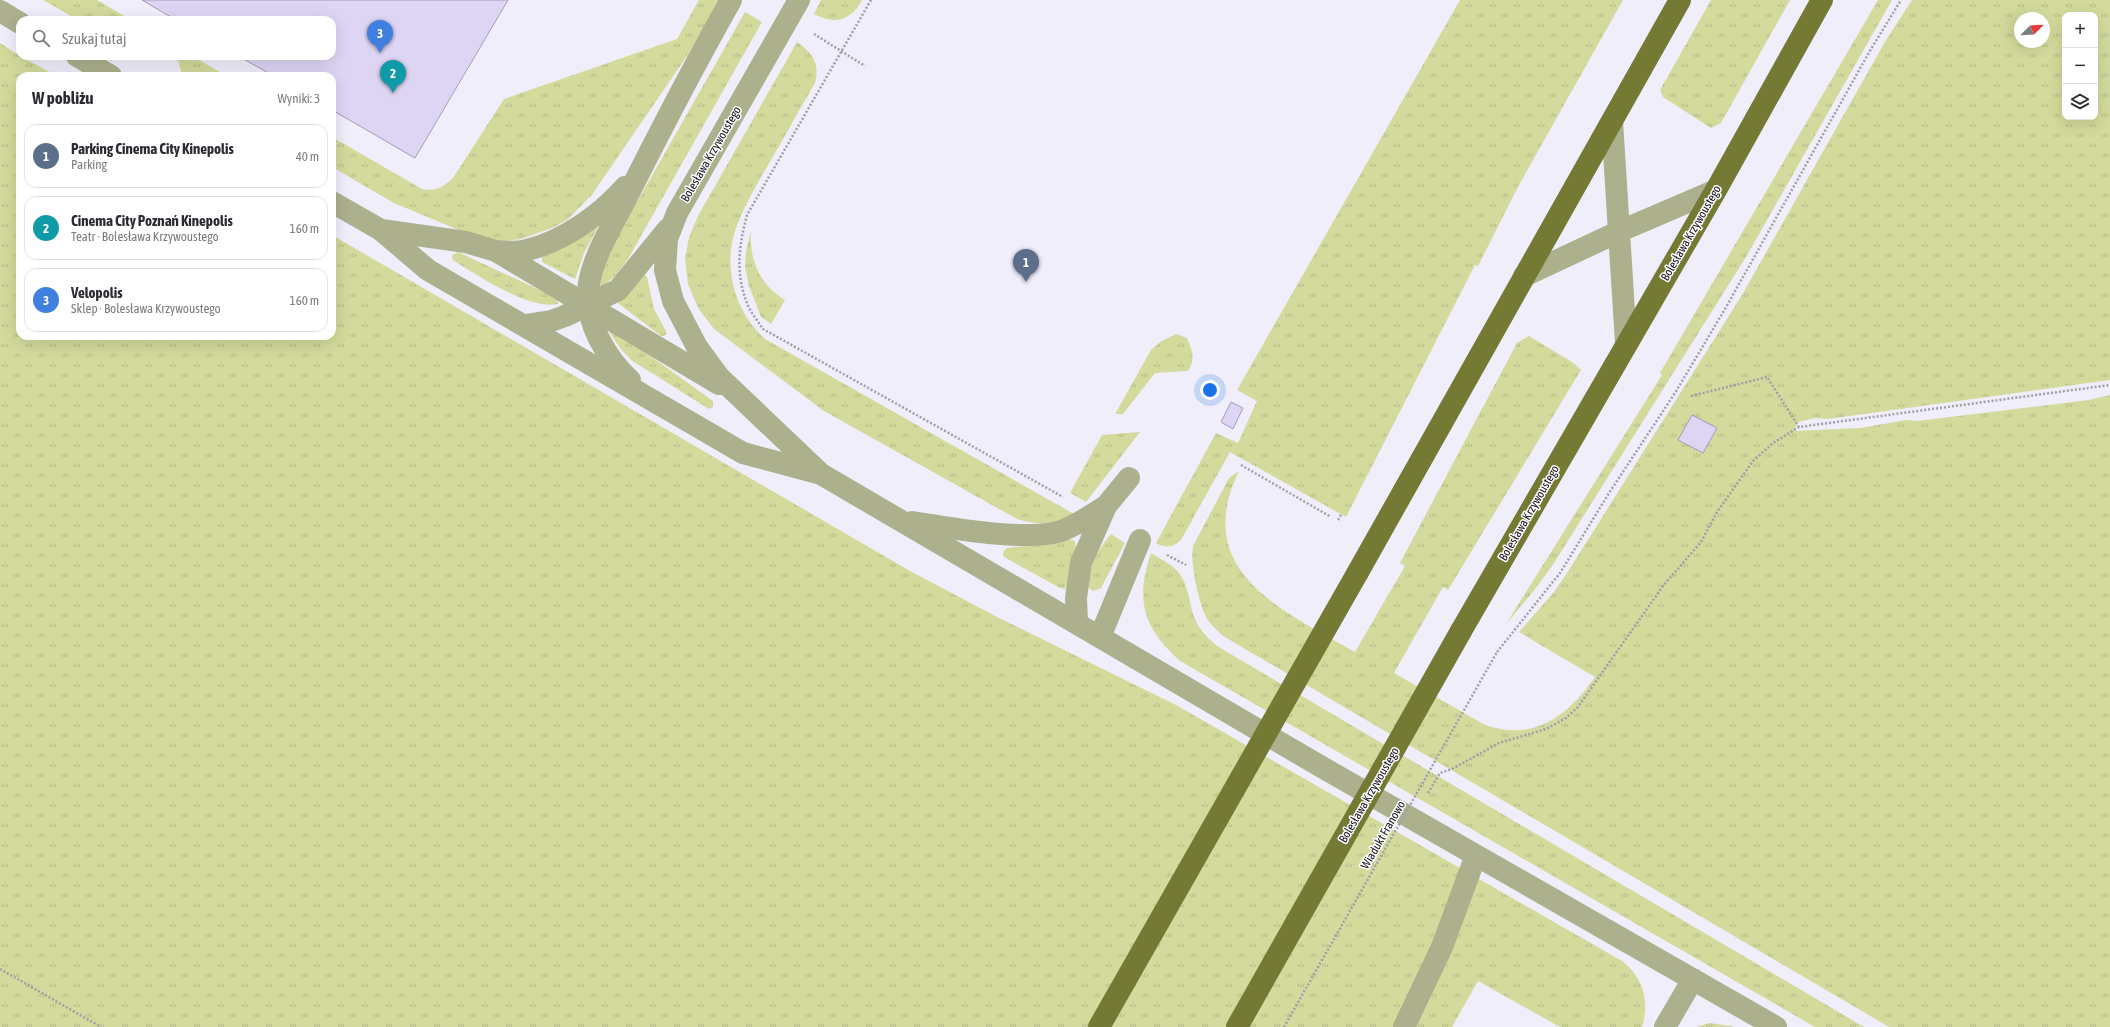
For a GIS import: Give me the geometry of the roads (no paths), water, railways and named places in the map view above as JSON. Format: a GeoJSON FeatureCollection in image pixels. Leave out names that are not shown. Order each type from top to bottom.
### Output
{"type":"FeatureCollection","features":[{"type":"Feature","properties":{"kind":"main road"},"geometry":{"type":"LineString","coordinates":[[1099,1027],[1358,572],[1680,0]]}},
{"type":"Feature","properties":{"kind":"main road","name":"Bolesława Krzywoustego"},"geometry":{"type":"LineString","coordinates":[[1237,1027],[1461,631],[1626,343],[1716,190],[1822,0]]}},
{"type":"Feature","properties":{"kind":"main road"},"geometry":{"type":"LineString","coordinates":[[1806,27],[1835,0]]}},
{"type":"Feature","properties":{"kind":"street"},"geometry":{"type":"LineString","coordinates":[[657,402],[629,379],[615,363],[598,333],[588,306],[591,271],[678,95],[731,0]]}},
{"type":"Feature","properties":{"kind":"street","name":"Bolesława Krzywoustego"},"geometry":{"type":"LineString","coordinates":[[738,396],[708,363],[697,347],[681,317],[673,301],[665,270],[665,253],[670,227],[799,0]]}},
{"type":"Feature","properties":{"kind":"street"},"geometry":{"type":"LineString","coordinates":[[0,11],[16,21]]}},
{"type":"Feature","properties":{"kind":"street"},"geometry":{"type":"LineString","coordinates":[[84,60],[104,72]]}},
{"type":"Feature","properties":{"kind":"street"},"geometry":{"type":"LineString","coordinates":[[1612,121],[1626,343]]}},
{"type":"Feature","properties":{"kind":"street"},"geometry":{"type":"LineString","coordinates":[[496,251],[527,251],[552,241],[577,228],[613,200],[641,170]]}},
{"type":"Feature","properties":{"kind":"street"},"geometry":{"type":"LineString","coordinates":[[1524,276],[1618,232],[1716,190]]}},
{"type":"Feature","properties":{"kind":"street"},"geometry":{"type":"LineString","coordinates":[[336,204],[382,230],[428,270],[743,452],[821,474]]}},
{"type":"Feature","properties":{"kind":"street"},"geometry":{"type":"LineString","coordinates":[[525,325],[551,321],[588,306],[618,290],[670,227]]}},
{"type":"Feature","properties":{"kind":"street"},"geometry":{"type":"LineString","coordinates":[[382,230],[466,242],[496,251],[738,396],[821,474],[1413,819],[1776,1027]]}},
{"type":"Feature","properties":{"kind":"street"},"geometry":{"type":"LineString","coordinates":[[899,519],[970,530],[1035,535],[1060,531],[1085,520],[1100,510],[1129,478]]}},
{"type":"Feature","properties":{"kind":"street"},"geometry":{"type":"LineString","coordinates":[[1077,623],[1076,598],[1081,563],[1100,510]]}},
{"type":"Feature","properties":{"kind":"street"},"geometry":{"type":"LineString","coordinates":[[1100,636],[1140,540]]}},
{"type":"Feature","properties":{"kind":"street"},"geometry":{"type":"LineString","coordinates":[[1404,1027],[1442,947],[1476,854]]}},
{"type":"Feature","properties":{"kind":"street"},"geometry":{"type":"LineString","coordinates":[[1665,1027],[1693,979]]}},
{"type":"Feature","properties":{"kind":"place","name":"Velopolis"},"geometry":{"type":"Point","coordinates":[380,53]}},
{"type":"Feature","properties":{"kind":"place","name":"Cinema City Poznań Kinepolis"},"geometry":{"type":"Point","coordinates":[393,93]}},
{"type":"Feature","properties":{"kind":"place","name":"Parking Cinema City Kinepolis"},"geometry":{"type":"Point","coordinates":[1026,282]}}]}
